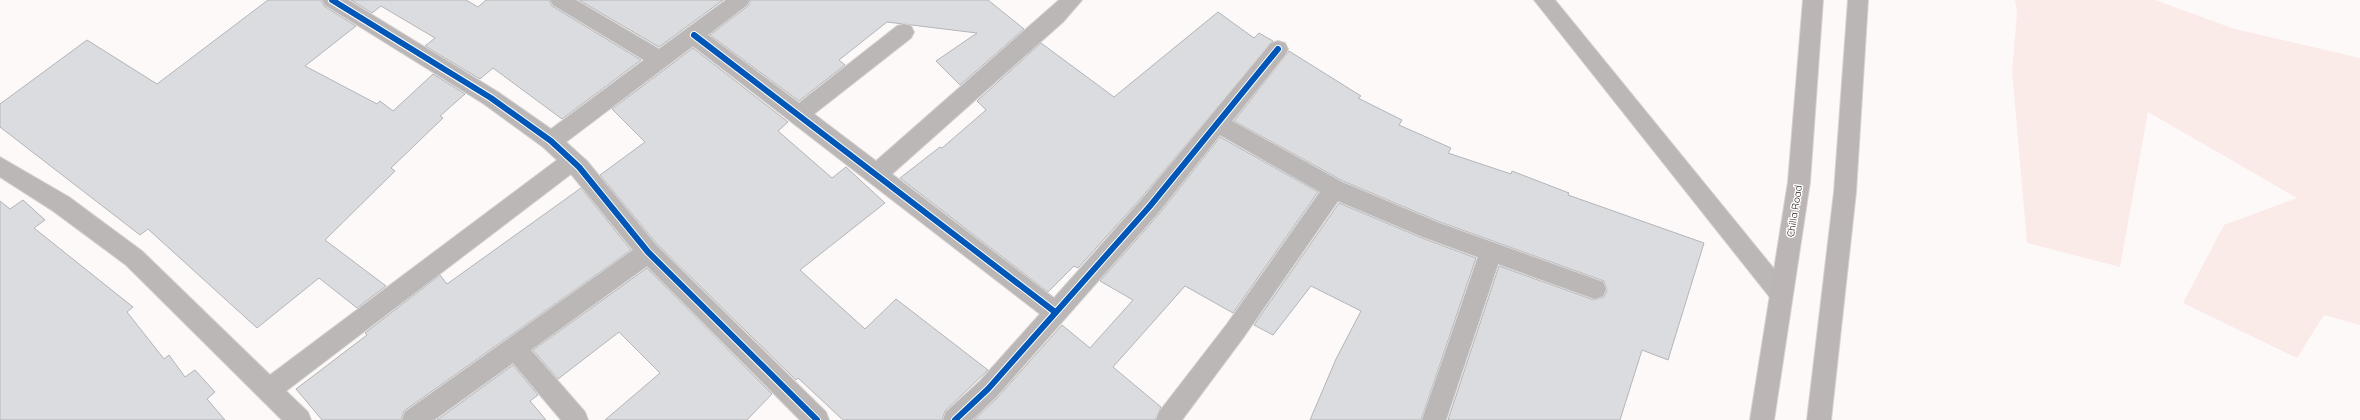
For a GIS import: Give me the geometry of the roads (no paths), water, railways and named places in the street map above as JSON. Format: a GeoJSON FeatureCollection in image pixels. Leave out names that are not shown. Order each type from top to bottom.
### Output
{"type":"FeatureCollection","features":[{"type":"Feature","properties":{"kind":"main road","name":"Chilla Road"},"geometry":{"type":"LineString","coordinates":[[1762,420],[1780,293],[1799,182],[1813,0]]}},
{"type":"Feature","properties":{"kind":"main road"},"geometry":{"type":"LineString","coordinates":[[1819,420],[1845,192],[1858,0]]}},
{"type":"Feature","properties":{"kind":"street"},"geometry":{"type":"LineString","coordinates":[[332,0],[491,98],[551,141],[572,161],[648,252],[817,420]]}},
{"type":"Feature","properties":{"kind":"street"},"geometry":{"type":"LineString","coordinates":[[560,0],[660,60]]}},
{"type":"Feature","properties":{"kind":"street"},"geometry":{"type":"LineString","coordinates":[[551,141],[740,0]]}},
{"type":"Feature","properties":{"kind":"street"},"geometry":{"type":"LineString","coordinates":[[877,174],[1050,22],[1072,0]]}},
{"type":"Feature","properties":{"kind":"street"},"geometry":{"type":"LineString","coordinates":[[1544,0],[1780,293]]}},
{"type":"Feature","properties":{"kind":"street"},"geometry":{"type":"LineString","coordinates":[[798,114],[904,32]]}},
{"type":"Feature","properties":{"kind":"street"},"geometry":{"type":"LineString","coordinates":[[694,35],[1055,312]]}},
{"type":"Feature","properties":{"kind":"street"},"geometry":{"type":"LineString","coordinates":[[955,420],[988,389],[1150,206],[1278,49]]}},
{"type":"Feature","properties":{"kind":"street"},"geometry":{"type":"LineString","coordinates":[[1217,124],[1334,188],[1432,230],[1596,289]]}},
{"type":"Feature","properties":{"kind":"street"},"geometry":{"type":"LineString","coordinates":[[269,390],[572,161]]}},
{"type":"Feature","properties":{"kind":"street"},"geometry":{"type":"LineString","coordinates":[[0,166],[62,204],[134,258],[299,420]]}},
{"type":"Feature","properties":{"kind":"street"},"geometry":{"type":"LineString","coordinates":[[1168,420],[1235,331],[1334,188]]}},
{"type":"Feature","properties":{"kind":"street"},"geometry":{"type":"LineString","coordinates":[[414,420],[648,252]]}},
{"type":"Feature","properties":{"kind":"street"},"geometry":{"type":"LineString","coordinates":[[1434,420],[1491,252]]}},
{"type":"Feature","properties":{"kind":"street"},"geometry":{"type":"LineString","coordinates":[[514,347],[576,420]]}}]}
